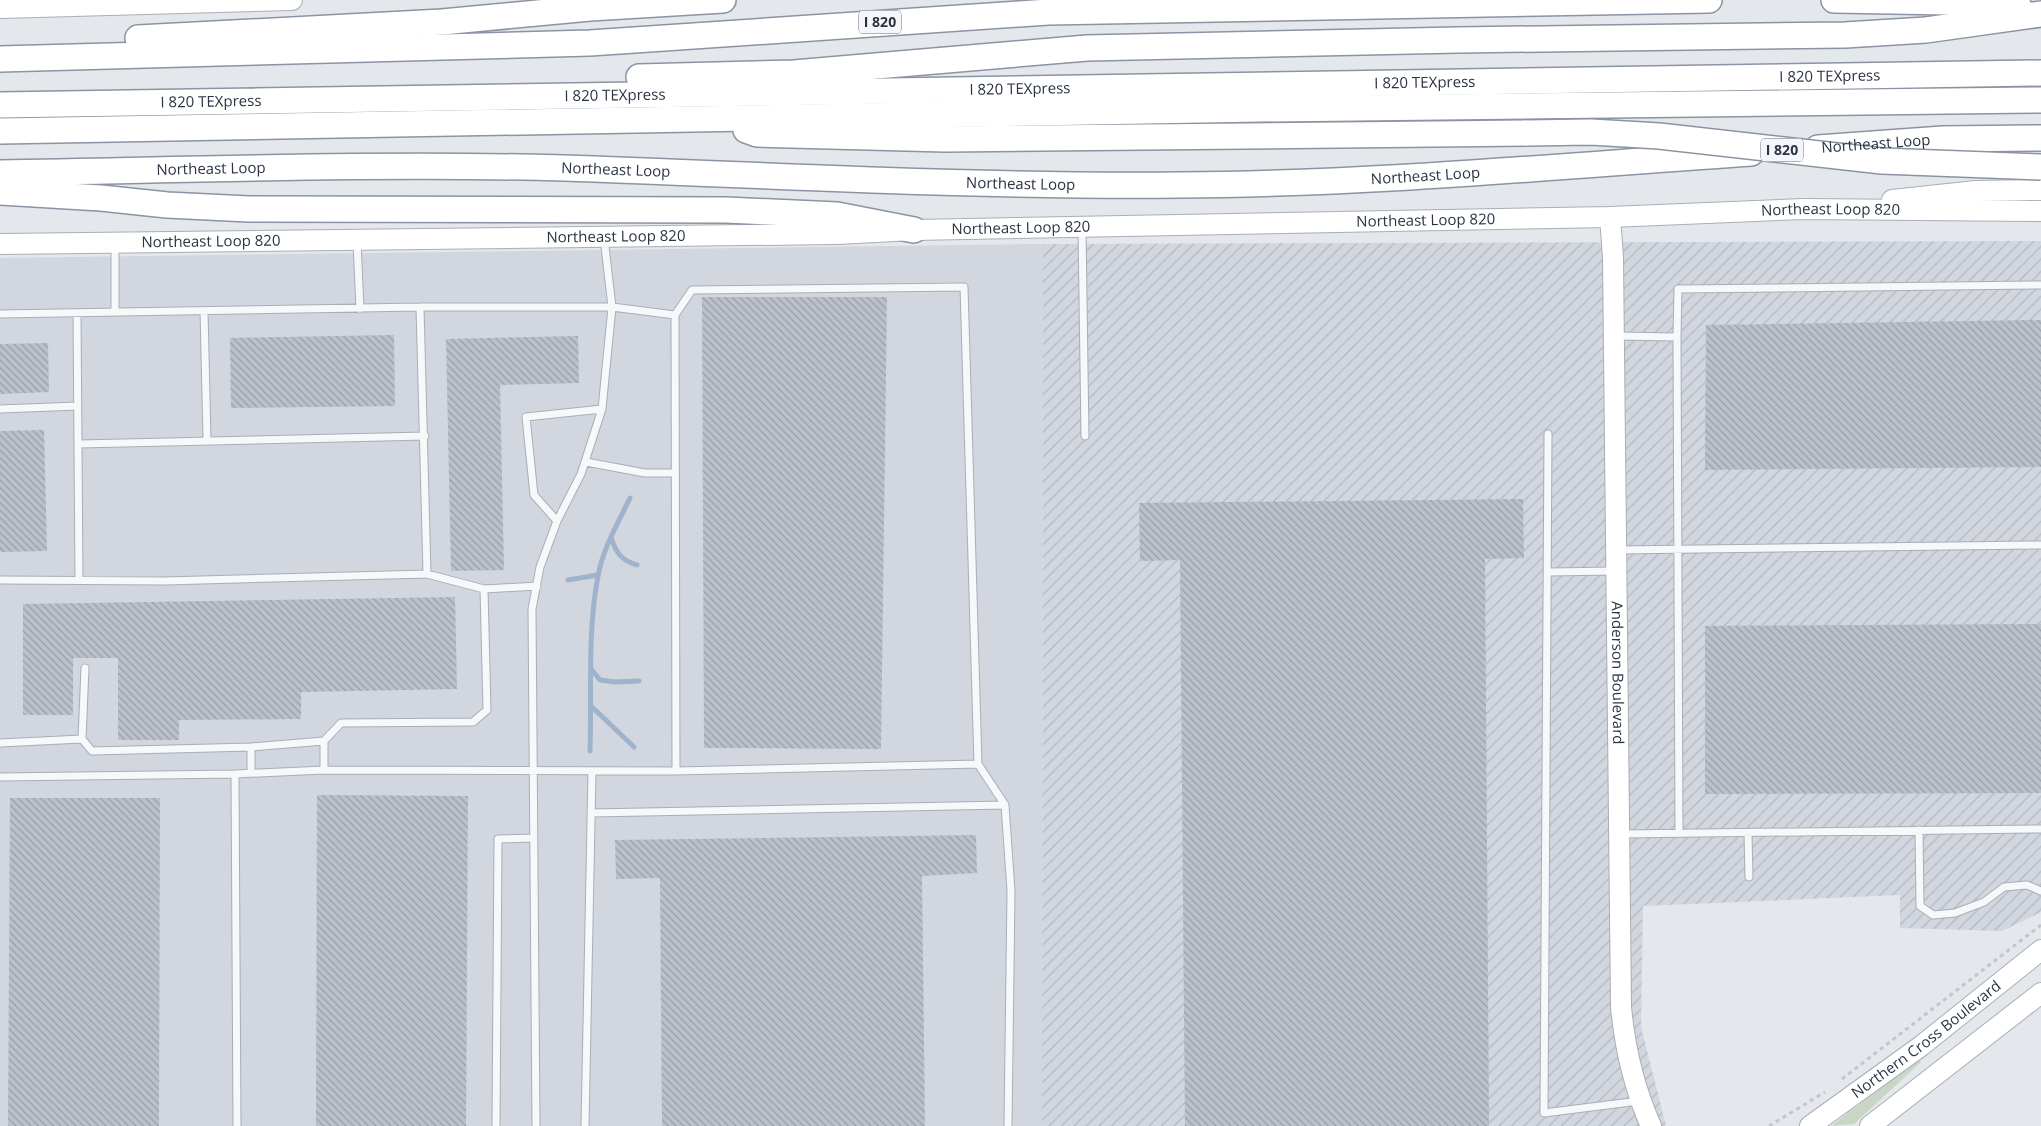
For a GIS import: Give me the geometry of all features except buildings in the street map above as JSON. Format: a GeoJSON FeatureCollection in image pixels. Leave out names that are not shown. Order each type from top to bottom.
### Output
{"type":"FeatureCollection","features":[{"type":"Feature","properties":{"kind":"highway"},"geometry":{"type":"LineString","coordinates":[[52,57],[89,41],[442,22],[590,8],[723,0]]}},
{"type":"Feature","properties":{"kind":"highway","name":"I 820"},"geometry":{"type":"LineString","coordinates":[[0,59],[590,43],[1048,12],[1709,0]]}},
{"type":"Feature","properties":{"kind":"highway"},"geometry":{"type":"LineString","coordinates":[[1834,0],[1949,2],[2041,8]]}},
{"type":"Feature","properties":{"kind":"highway"},"geometry":{"type":"LineString","coordinates":[[343,99],[372,84],[794,73],[1087,48],[1458,40],[1845,35],[1908,31],[2041,14]]}},
{"type":"Feature","properties":{"kind":"highway","name":"I 820 TEXpress"},"geometry":{"type":"LineString","coordinates":[[0,105],[2041,73]]}},
{"type":"Feature","properties":{"kind":"highway","name":"I 820 TEXpress"},"geometry":{"type":"LineString","coordinates":[[0,131],[1726,102],[2041,100]]}},
{"type":"Feature","properties":{"kind":"highway"},"geometry":{"type":"LineString","coordinates":[[716,118],[757,134],[945,139],[1591,132],[1660,136],[1882,162],[2041,167]]}},
{"type":"Feature","properties":{"kind":"highway","name":"Northeast Loop"},"geometry":{"type":"LineString","coordinates":[[0,173],[414,166],[562,168],[942,183],[1177,185],[1385,179],[1943,139],[2041,138]]}},
{"type":"Feature","properties":{"kind":"highway"},"geometry":{"type":"LineString","coordinates":[[0,192],[46,193],[167,205],[249,209],[736,210],[837,215],[914,230]]}},
{"type":"Feature","properties":{"kind":"main road"},"geometry":{"type":"LineString","coordinates":[[0,8],[106,7],[292,0]]}},
{"type":"Feature","properties":{"kind":"main road"},"geometry":{"type":"LineString","coordinates":[[1803,209],[1976,191],[2041,190]]}},
{"type":"Feature","properties":{"kind":"main road","name":"Northeast Loop 820"},"geometry":{"type":"LineString","coordinates":[[0,244],[837,234],[914,230],[1610,217],[1803,209],[2041,211]]}},
{"type":"Feature","properties":{"kind":"main road","name":"Anderson Boulevard"},"geometry":{"type":"LineString","coordinates":[[1610,217],[1621,1007],[1628,1055],[1640,1101],[1651,1126]]}},
{"type":"Feature","properties":{"kind":"main road","name":"Northern Cross Boulevard"},"geometry":{"type":"LineString","coordinates":[[1810,1126],[1913,1052],[2041,950]]}},
{"type":"Feature","properties":{"kind":"main road"},"geometry":{"type":"LineString","coordinates":[[1870,1126],[2041,993]]}},
{"type":"Feature","properties":{"kind":"lane"},"geometry":{"type":"LineString","coordinates":[[1082,227],[1085,436]]}},
{"type":"Feature","properties":{"kind":"lane"},"geometry":{"type":"LineString","coordinates":[[536,1126],[532,609],[540,567],[557,521],[586,462],[602,409],[612,307],[604,238]]}},
{"type":"Feature","properties":{"kind":"lane"},"geometry":{"type":"LineString","coordinates":[[357,239],[360,309]]}},
{"type":"Feature","properties":{"kind":"lane"},"geometry":{"type":"LineString","coordinates":[[114,242],[115,312]]}},
{"type":"Feature","properties":{"kind":"lane"},"geometry":{"type":"LineString","coordinates":[[1679,833],[1678,289],[2041,284]]}},
{"type":"Feature","properties":{"kind":"lane"},"geometry":{"type":"LineString","coordinates":[[676,771],[675,315],[692,290],[964,287],[978,764],[1005,805],[1011,891],[1008,1126]]}},
{"type":"Feature","properties":{"kind":"lane"},"geometry":{"type":"LineString","coordinates":[[420,307],[425,436],[427,574]]}},
{"type":"Feature","properties":{"kind":"lane"},"geometry":{"type":"LineString","coordinates":[[0,314],[420,307],[612,307],[675,315]]}},
{"type":"Feature","properties":{"kind":"lane"},"geometry":{"type":"LineString","coordinates":[[204,311],[207,440]]}},
{"type":"Feature","properties":{"kind":"lane"},"geometry":{"type":"LineString","coordinates":[[77,313],[79,580]]}},
{"type":"Feature","properties":{"kind":"lane"},"geometry":{"type":"LineString","coordinates":[[1613,336],[1677,336]]}},
{"type":"Feature","properties":{"kind":"lane"},"geometry":{"type":"LineString","coordinates":[[0,409],[78,406]]}},
{"type":"Feature","properties":{"kind":"lane"},"geometry":{"type":"LineString","coordinates":[[557,521],[534,495],[526,416],[602,409]]}},
{"type":"Feature","properties":{"kind":"lane"},"geometry":{"type":"LineString","coordinates":[[1548,434],[1549,572],[1544,1113],[1640,1101]]}},
{"type":"Feature","properties":{"kind":"lane"},"geometry":{"type":"LineString","coordinates":[[79,444],[425,436]]}},
{"type":"Feature","properties":{"kind":"lane"},"geometry":{"type":"LineString","coordinates":[[586,462],[645,473],[675,473]]}},
{"type":"Feature","properties":{"kind":"lane"},"geometry":{"type":"LineString","coordinates":[[1616,550],[2041,545]]}},
{"type":"Feature","properties":{"kind":"lane"},"geometry":{"type":"LineString","coordinates":[[1549,572],[1616,570]]}},
{"type":"Feature","properties":{"kind":"lane"},"geometry":{"type":"LineString","coordinates":[[0,580],[165,581],[427,574],[484,589],[537,586]]}},
{"type":"Feature","properties":{"kind":"lane"},"geometry":{"type":"LineString","coordinates":[[84,668],[82,739],[92,751],[251,747],[324,741],[341,723],[473,722],[487,710],[484,589]]}},
{"type":"Feature","properties":{"kind":"lane"},"geometry":{"type":"LineString","coordinates":[[0,743],[82,739]]}},
{"type":"Feature","properties":{"kind":"lane"},"geometry":{"type":"LineString","coordinates":[[324,741],[324,770]]}},
{"type":"Feature","properties":{"kind":"lane"},"geometry":{"type":"LineString","coordinates":[[251,747],[251,773]]}},
{"type":"Feature","properties":{"kind":"lane"},"geometry":{"type":"LineString","coordinates":[[0,776],[235,774],[324,770],[676,771],[978,764]]}},
{"type":"Feature","properties":{"kind":"lane"},"geometry":{"type":"LineString","coordinates":[[585,1126],[592,771]]}},
{"type":"Feature","properties":{"kind":"lane"},"geometry":{"type":"LineString","coordinates":[[235,774],[237,1126]]}},
{"type":"Feature","properties":{"kind":"lane"},"geometry":{"type":"LineString","coordinates":[[591,813],[1005,805]]}},
{"type":"Feature","properties":{"kind":"lane"},"geometry":{"type":"LineString","coordinates":[[1618,834],[2041,829]]}},
{"type":"Feature","properties":{"kind":"lane"},"geometry":{"type":"LineString","coordinates":[[1919,830],[1920,906],[1932,915],[1955,913],[1984,902],[2004,887],[2027,885],[2041,891]]}},
{"type":"Feature","properties":{"kind":"lane"},"geometry":{"type":"LineString","coordinates":[[1748,833],[1749,877]]}},
{"type":"Feature","properties":{"kind":"lane"},"geometry":{"type":"LineString","coordinates":[[496,1126],[498,839],[534,838]]}},
{"type":"Feature","properties":{"kind":"path"},"geometry":{"type":"LineString","coordinates":[[1837,1083],[2041,925]]}},
{"type":"Feature","properties":{"kind":"path"},"geometry":{"type":"LineString","coordinates":[[1769,1126],[1829,1089]]}},
{"type":"Feature","properties":{"kind":"shaded area"},"geometry":{"type":"Polygon","coordinates":[[[2041,241],[2041,912],[2002,931],[1900,928],[1900,895],[1643,906],[1641,1027],[1666,1126],[1042,1126],[1043,244],[2041,241]]]}},
{"type":"Feature","properties":{"kind":"shaded area"},"geometry":{"type":"Polygon","coordinates":[[[1043,244],[1042,1126],[0,1126],[0,258],[1043,244]]]}},
{"type":"Feature","properties":{"kind":"green space"},"geometry":{"type":"Polygon","coordinates":[[[1918,1060],[1921,1062],[1854,1124],[1831,1126],[1918,1060]]]}},
{"type":"Feature","properties":{"kind":"waterway"},"geometry":{"type":"LineString","coordinates":[[590,751],[592,619],[598,576],[611,536],[630,498]]}},
{"type":"Feature","properties":{"kind":"waterway"},"geometry":{"type":"LineString","coordinates":[[611,537],[620,555],[627,561],[637,565]]}},
{"type":"Feature","properties":{"kind":"waterway"},"geometry":{"type":"LineString","coordinates":[[568,580],[598,575]]}},
{"type":"Feature","properties":{"kind":"waterway"},"geometry":{"type":"LineString","coordinates":[[592,670],[600,680],[615,682],[639,681]]}},
{"type":"Feature","properties":{"kind":"waterway"},"geometry":{"type":"LineString","coordinates":[[591,706],[634,747]]}}]}
